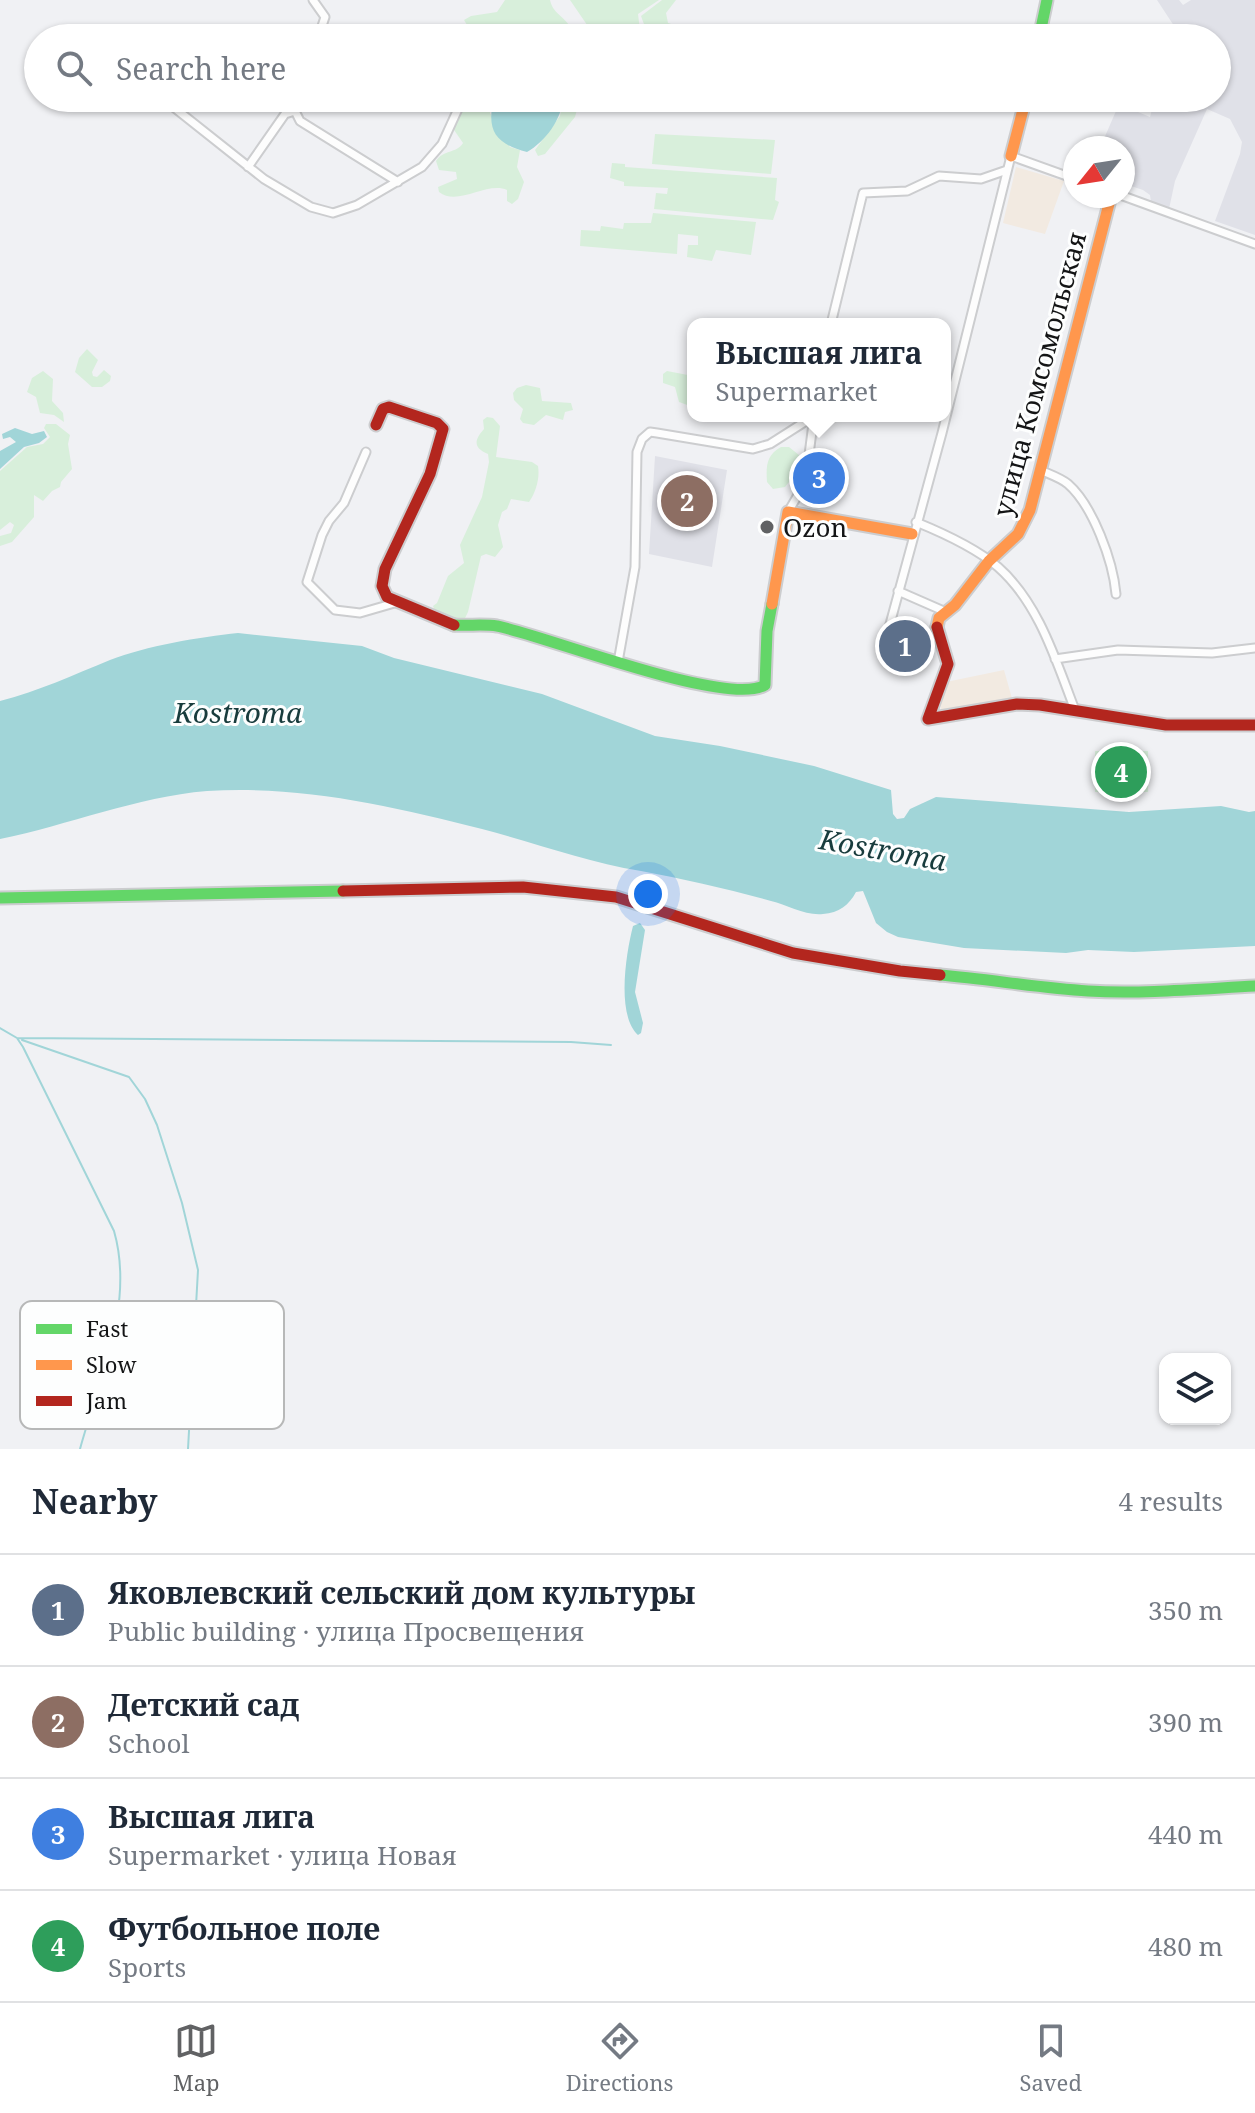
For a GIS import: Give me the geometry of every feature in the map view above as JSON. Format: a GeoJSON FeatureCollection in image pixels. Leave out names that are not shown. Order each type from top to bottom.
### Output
{"type":"FeatureCollection","features":[{"type":"Feature","properties":{"kind":"street"},"geometry":{"type":"LineString","coordinates":[[313,0],[325,17],[323,24]]}},
{"type":"Feature","properties":{"kind":"street"},"geometry":{"type":"LineString","coordinates":[[1042,24],[1047,0]]}},
{"type":"Feature","properties":{"kind":"street"},"geometry":{"type":"LineString","coordinates":[[179,112],[248,167],[311,207],[333,213],[357,205],[422,167],[435,152],[456,112]]}},
{"type":"Feature","properties":{"kind":"street"},"geometry":{"type":"LineString","coordinates":[[248,167],[285,114],[292,112]]}},
{"type":"Feature","properties":{"kind":"street"},"geometry":{"type":"LineString","coordinates":[[295,112],[306,125],[398,182]]}},
{"type":"Feature","properties":{"kind":"street"},"geometry":{"type":"LineString","coordinates":[[951,397],[1022,112]]}},
{"type":"Feature","properties":{"kind":"street"},"geometry":{"type":"LineString","coordinates":[[1011,156],[1063,175]]}},
{"type":"Feature","properties":{"kind":"street"},"geometry":{"type":"LineString","coordinates":[[832,318],[863,193],[902,192],[939,176],[981,179],[1007,170]]}},
{"type":"Feature","properties":{"kind":"street"},"geometry":{"type":"LineString","coordinates":[[1135,200],[1255,244]]}},
{"type":"Feature","properties":{"kind":"street","name":"улица Комсомольская"},"geometry":{"type":"LineString","coordinates":[[946,612],[976,581],[989,561],[1018,534],[1030,510],[1108,208]]}},
{"type":"Feature","properties":{"kind":"street"},"geometry":{"type":"LineString","coordinates":[[376,425],[383,409],[389,407],[437,423],[443,429],[430,474],[385,569],[384,593],[398,602],[455,625],[496,626],[689,683],[742,691],[761,689],[765,685],[765,646],[788,512],[802,488],[813,422]]}},
{"type":"Feature","properties":{"kind":"street"},"geometry":{"type":"LineString","coordinates":[[618,662],[635,567],[637,452],[642,439],[650,432],[753,449],[770,444],[805,422]]}},
{"type":"Feature","properties":{"kind":"street"},"geometry":{"type":"LineString","coordinates":[[884,646],[945,422]]}},
{"type":"Feature","properties":{"kind":"street"},"geometry":{"type":"LineString","coordinates":[[366,452],[344,503],[322,535],[307,582],[335,610],[371,611],[398,602]]}},
{"type":"Feature","properties":{"kind":"street"},"geometry":{"type":"LineString","coordinates":[[1040,470],[1067,483],[1084,505],[1108,555],[1116,594]]}},
{"type":"Feature","properties":{"kind":"street"},"geometry":{"type":"LineString","coordinates":[[788,512],[914,528],[958,542],[989,561],[1028,603],[1075,710]]}},
{"type":"Feature","properties":{"kind":"street"},"geometry":{"type":"LineString","coordinates":[[898,591],[946,612],[939,618],[937,629],[948,664],[928,719],[1017,704],[1166,725],[1255,725]]}},
{"type":"Feature","properties":{"kind":"street"},"geometry":{"type":"LineString","coordinates":[[1055,659],[1118,650],[1212,653],[1255,648]]}},
{"type":"Feature","properties":{"kind":"street"},"geometry":{"type":"LineString","coordinates":[[0,898],[523,887],[616,897],[793,953],[900,971],[1089,991],[1175,991],[1255,986]]}},
{"type":"Feature","properties":{"kind":"shaded area"},"geometry":{"type":"Polygon","coordinates":[[[1157,0],[1179,0],[1183,5],[1191,0],[1255,0],[1255,235],[1215,221],[1242,142],[1230,119],[1214,112],[1231,112],[1231,24],[1173,24],[1157,0]]]}},
{"type":"Feature","properties":{"kind":"shaded area"},"geometry":{"type":"Polygon","coordinates":[[[1116,112],[1138,112],[1150,117],[1151,112],[1206,112],[1175,181],[1169,209],[1151,202],[1150,195],[1135,187],[1135,136],[1105,136],[1116,112]]]}},
{"type":"Feature","properties":{"kind":"shaded area"},"geometry":{"type":"Polygon","coordinates":[[[1016,167],[1063,181],[1045,234],[1003,223],[1016,167]]]}},
{"type":"Feature","properties":{"kind":"shaded area"},"geometry":{"type":"Polygon","coordinates":[[[655,456],[727,470],[712,567],[649,554],[655,456]]]}},
{"type":"Feature","properties":{"kind":"shaded area"},"geometry":{"type":"Polygon","coordinates":[[[1004,670],[1013,702],[941,709],[939,698],[946,682],[1004,670]]]}},
{"type":"Feature","properties":{"kind":"green space"},"geometry":{"type":"Polygon","coordinates":[[[505,0],[550,0],[554,10],[568,24],[466,24],[464,20],[497,12],[505,0]]]}},
{"type":"Feature","properties":{"kind":"green space"},"geometry":{"type":"Polygon","coordinates":[[[570,0],[659,0],[638,14],[639,24],[586,24],[570,0]]]}},
{"type":"Feature","properties":{"kind":"green space"},"geometry":{"type":"Polygon","coordinates":[[[662,0],[676,0],[666,13],[668,23],[671,24],[644,24],[641,16],[662,0]]]}},
{"type":"Feature","properties":{"kind":"green space"},"geometry":{"type":"Polygon","coordinates":[[[460,112],[490,112],[510,147],[520,150],[517,167],[524,182],[518,199],[512,204],[507,201],[507,190],[499,188],[455,197],[439,192],[438,187],[457,179],[456,172],[439,170],[436,161],[463,143],[452,127],[460,112]]]}},
{"type":"Feature","properties":{"kind":"green space"},"geometry":{"type":"Polygon","coordinates":[[[561,112],[576,112],[545,154],[538,156],[535,150],[561,112]]]}},
{"type":"Feature","properties":{"kind":"green space"},"geometry":{"type":"Polygon","coordinates":[[[655,134],[775,140],[771,174],[652,164],[655,134]]]}},
{"type":"Feature","properties":{"kind":"green space"},"geometry":{"type":"Polygon","coordinates":[[[612,163],[625,164],[625,167],[777,178],[775,200],[779,202],[773,220],[654,209],[656,193],[667,194],[668,188],[624,186],[624,182],[610,178],[612,163]]]}},
{"type":"Feature","properties":{"kind":"green space"},"geometry":{"type":"Polygon","coordinates":[[[653,213],[756,222],[751,255],[716,250],[712,261],[687,257],[688,245],[698,245],[698,236],[678,234],[677,254],[580,246],[581,230],[600,231],[601,226],[623,229],[624,223],[651,223],[653,213]]]}},
{"type":"Feature","properties":{"kind":"green space"},"geometry":{"type":"Polygon","coordinates":[[[87,349],[98,360],[93,376],[97,377],[104,370],[111,376],[102,387],[92,387],[75,372],[79,358],[87,349]]]}},
{"type":"Feature","properties":{"kind":"green space"},"geometry":{"type":"Polygon","coordinates":[[[43,371],[53,379],[52,401],[63,413],[64,422],[54,415],[40,413],[36,397],[27,392],[32,378],[43,371]]]}},
{"type":"Feature","properties":{"kind":"green space"},"geometry":{"type":"Polygon","coordinates":[[[667,371],[687,375],[687,405],[679,402],[675,387],[663,383],[663,374],[667,371]]]}},
{"type":"Feature","properties":{"kind":"green space"},"geometry":{"type":"Polygon","coordinates":[[[526,385],[540,388],[542,401],[571,403],[573,410],[565,412],[563,420],[546,415],[534,425],[523,423],[520,419],[523,409],[514,400],[513,393],[526,385]]]}},
{"type":"Feature","properties":{"kind":"green space"},"geometry":{"type":"Polygon","coordinates":[[[493,418],[500,426],[496,457],[532,462],[538,466],[538,480],[529,502],[511,499],[507,509],[502,512],[498,525],[503,547],[495,557],[481,556],[463,622],[435,611],[433,606],[448,576],[464,563],[460,545],[482,497],[489,462],[488,454],[477,443],[484,429],[483,420],[493,418]]]}},
{"type":"Feature","properties":{"kind":"green space"},"geometry":{"type":"Polygon","coordinates":[[[46,424],[56,424],[70,435],[68,444],[72,469],[60,487],[43,501],[34,495],[34,517],[12,542],[0,546],[0,536],[11,533],[14,525],[10,522],[0,530],[0,471],[27,447],[43,444],[50,437],[44,428],[46,424]]]}},
{"type":"Feature","properties":{"kind":"green space"},"geometry":{"type":"Polygon","coordinates":[[[781,447],[789,447],[799,455],[801,467],[785,487],[773,489],[767,482],[767,466],[772,454],[781,447]]]}},
{"type":"Feature","properties":{"kind":"green space"},"geometry":{"type":"Polygon","coordinates":[[[1095,751],[1148,751],[1148,792],[1095,792],[1095,751]]]}},
{"type":"Feature","properties":{"kind":"water"},"geometry":{"type":"Polygon","coordinates":[[[492,112],[560,112],[551,129],[527,152],[500,140],[491,119],[492,112]]]}},
{"type":"Feature","properties":{"kind":"water"},"geometry":{"type":"Polygon","coordinates":[[[15,428],[32,434],[44,431],[47,437],[24,447],[0,469],[0,451],[16,442],[10,437],[3,439],[2,434],[15,428]]]}},
{"type":"Feature","properties":{"kind":"water","name":"Kostroma"},"geometry":{"type":"Polygon","coordinates":[[[238,633],[362,646],[394,658],[542,694],[655,736],[814,766],[891,790],[893,814],[897,819],[904,818],[910,809],[936,797],[1129,812],[1221,806],[1255,811],[1255,946],[1066,953],[964,948],[898,937],[887,932],[876,923],[863,891],[856,892],[839,910],[810,913],[739,892],[600,863],[414,813],[346,799],[277,791],[181,794],[0,839],[0,701],[140,650],[238,633]]]}},
{"type":"Feature","properties":{"kind":"water"},"geometry":{"type":"Polygon","coordinates":[[[640,923],[645,930],[635,992],[643,1023],[638,1035],[627,1013],[625,983],[633,926],[640,923]]]}},
{"type":"Feature","properties":{"kind":"waterway"},"geometry":{"type":"LineString","coordinates":[[0,1028],[17,1038],[23,1047],[114,1231],[119,1258],[118,1301]]}},
{"type":"Feature","properties":{"kind":"waterway"},"geometry":{"type":"LineString","coordinates":[[17,1038],[571,1042],[611,1045]]}},
{"type":"Feature","properties":{"kind":"waterway"},"geometry":{"type":"LineString","coordinates":[[22,1040],[129,1077],[145,1099],[157,1125],[182,1203],[198,1270],[196,1301]]}},
{"type":"Feature","properties":{"kind":"waterway"},"geometry":{"type":"LineString","coordinates":[[80,1449],[86,1429]]}},
{"type":"Feature","properties":{"kind":"waterway"},"geometry":{"type":"LineString","coordinates":[[188,1449],[189,1429]]}},
{"type":"Feature","properties":{"kind":"traffic: fast"},"geometry":{"type":"LineString","coordinates":[[1042,24],[1047,0]]}},
{"type":"Feature","properties":{"kind":"traffic: fast"},"geometry":{"type":"LineString","coordinates":[[454,625],[497,626],[677,679],[745,689],[765,685],[767,631],[772,604]]}},
{"type":"Feature","properties":{"kind":"traffic: fast"},"geometry":{"type":"LineString","coordinates":[[0,898],[343,891]]}},
{"type":"Feature","properties":{"kind":"traffic: fast"},"geometry":{"type":"LineString","coordinates":[[940,975],[1109,992],[1255,986]]}},
{"type":"Feature","properties":{"kind":"traffic: slow"},"geometry":{"type":"LineString","coordinates":[[1011,156],[1022,112]]}},
{"type":"Feature","properties":{"kind":"traffic: slow"},"geometry":{"type":"LineString","coordinates":[[937,627],[939,618],[955,605],[989,561],[1018,534],[1030,510],[1108,208]]}},
{"type":"Feature","properties":{"kind":"traffic: slow"},"geometry":{"type":"LineString","coordinates":[[772,604],[788,512],[912,534]]}},
{"type":"Feature","properties":{"kind":"traffic: jam"},"geometry":{"type":"LineString","coordinates":[[376,425],[383,409],[389,407],[437,423],[443,429],[430,474],[385,569],[382,586],[387,597],[454,625]]}},
{"type":"Feature","properties":{"kind":"traffic: jam"},"geometry":{"type":"LineString","coordinates":[[937,627],[948,664],[928,719],[1017,704],[1166,725],[1255,725]]}},
{"type":"Feature","properties":{"kind":"traffic: jam"},"geometry":{"type":"LineString","coordinates":[[343,891],[523,887],[616,897],[793,953],[940,975]]}},
{"type":"Feature","properties":{"kind":"place","name":"Высшая лига"},"geometry":{"type":"Point","coordinates":[819,478]}},
{"type":"Feature","properties":{"kind":"place","name":"Детский сад"},"geometry":{"type":"Point","coordinates":[687,501]}},
{"type":"Feature","properties":{"kind":"place","name":"Ozon"},"geometry":{"type":"Point","coordinates":[767,527]}},
{"type":"Feature","properties":{"kind":"place","name":"Яковлевский сельский дом культуры"},"geometry":{"type":"Point","coordinates":[905,646]}},
{"type":"Feature","properties":{"kind":"place","name":"Футбольное поле"},"geometry":{"type":"Point","coordinates":[1121,772]}}]}
